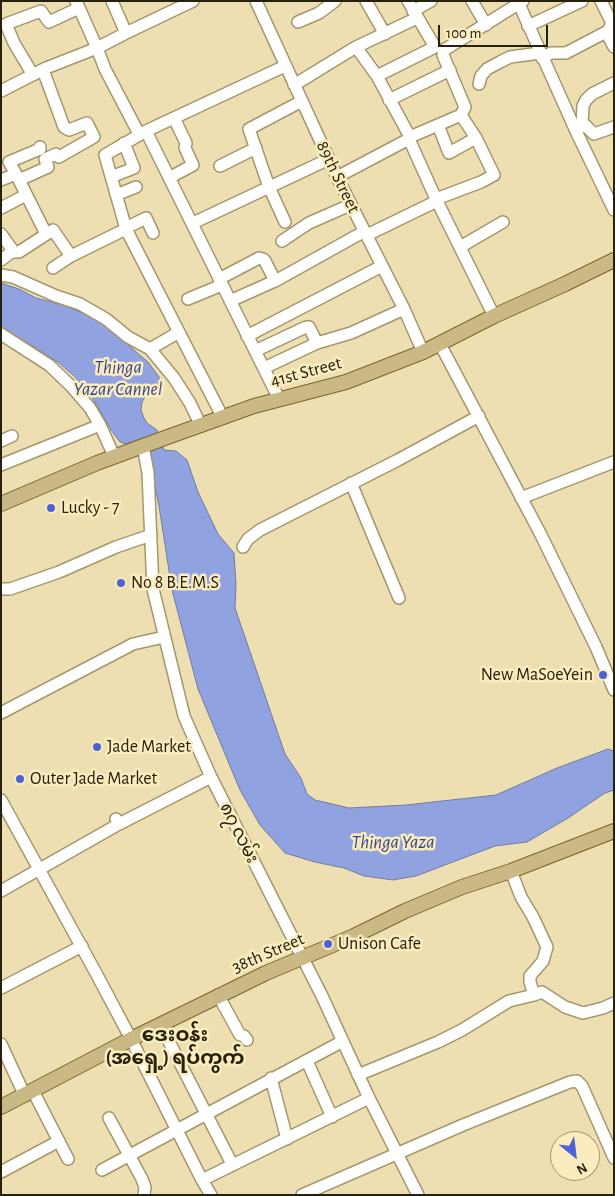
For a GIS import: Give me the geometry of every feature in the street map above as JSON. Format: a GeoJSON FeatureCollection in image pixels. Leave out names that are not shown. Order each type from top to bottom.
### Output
{"type":"FeatureCollection","features":[{"type":"Feature","properties":{"kind":"main road","name":"41st Street"},"geometry":{"type":"LineString","coordinates":[[1,504],[114,456],[254,406],[346,382],[423,352],[494,316],[614,260]]}},
{"type":"Feature","properties":{"kind":"main road","name":"38th Street"},"geometry":{"type":"LineString","coordinates":[[1,1107],[160,1024],[266,973],[454,891],[614,831]]}},
{"type":"Feature","properties":{"kind":"street"},"geometry":{"type":"LineString","coordinates":[[112,1],[126,33]]}},
{"type":"Feature","properties":{"kind":"street"},"geometry":{"type":"LineString","coordinates":[[1,90],[98,48],[180,4],[193,1]]}},
{"type":"Feature","properties":{"kind":"street","name":"89th Street"},"geometry":{"type":"LineString","coordinates":[[256,1],[350,205],[404,309],[423,352]]}},
{"type":"Feature","properties":{"kind":"street"},"geometry":{"type":"LineString","coordinates":[[366,1],[385,34]]}},
{"type":"Feature","properties":{"kind":"street"},"geometry":{"type":"LineString","coordinates":[[294,85],[356,47],[385,34],[413,10],[431,1]]}},
{"type":"Feature","properties":{"kind":"street"},"geometry":{"type":"LineString","coordinates":[[472,1],[486,25]]}},
{"type":"Feature","properties":{"kind":"street"},"geometry":{"type":"LineString","coordinates":[[528,26],[582,1]]}},
{"type":"Feature","properties":{"kind":"street"},"geometry":{"type":"LineString","coordinates":[[479,84],[481,76],[487,69],[510,57],[566,53],[606,32],[612,23],[601,1]]}},
{"type":"Feature","properties":{"kind":"street"},"geometry":{"type":"LineString","coordinates":[[298,22],[319,13],[328,3]]}},
{"type":"Feature","properties":{"kind":"street"},"geometry":{"type":"LineString","coordinates":[[377,76],[445,48],[521,3],[528,26],[541,55],[578,128],[614,210]]}},
{"type":"Feature","properties":{"kind":"street"},"geometry":{"type":"LineString","coordinates":[[1,180],[48,167],[45,159],[56,154],[59,157],[94,137],[88,123],[68,130],[64,128],[38,73],[14,43],[6,24],[40,11],[50,22],[77,5],[98,48],[105,69],[170,178],[279,399]]}},
{"type":"Feature","properties":{"kind":"street"},"geometry":{"type":"LineString","coordinates":[[337,177],[409,138],[461,115],[465,107],[450,70],[413,10]]}},
{"type":"Feature","properties":{"kind":"street"},"geometry":{"type":"LineString","coordinates":[[606,32],[614,47]]}},
{"type":"Feature","properties":{"kind":"street"},"geometry":{"type":"LineString","coordinates":[[356,47],[377,76],[409,138],[436,200],[494,316]]}},
{"type":"Feature","properties":{"kind":"street"},"geometry":{"type":"LineString","coordinates":[[223,418],[126,229],[105,155],[143,133],[285,66]]}},
{"type":"Feature","properties":{"kind":"street"},"geometry":{"type":"LineString","coordinates":[[389,100],[450,70]]}},
{"type":"Feature","properties":{"kind":"street"},"geometry":{"type":"LineString","coordinates":[[578,128],[586,100],[592,94],[614,83]]}},
{"type":"Feature","properties":{"kind":"street"},"geometry":{"type":"LineString","coordinates":[[285,222],[268,187],[249,128],[302,101]]}},
{"type":"Feature","properties":{"kind":"street"},"geometry":{"type":"LineString","coordinates":[[230,301],[275,281],[366,233],[457,190],[477,184],[494,175],[476,138],[461,115]]}},
{"type":"Feature","properties":{"kind":"street"},"geometry":{"type":"LineString","coordinates":[[170,178],[193,165],[185,148],[186,143],[174,118]]}},
{"type":"Feature","properties":{"kind":"street"},"geometry":{"type":"LineString","coordinates":[[438,125],[449,153],[476,138]]}},
{"type":"Feature","properties":{"kind":"street"},"geometry":{"type":"LineString","coordinates":[[578,128],[585,125],[594,134],[614,127]]}},
{"type":"Feature","properties":{"kind":"street"},"geometry":{"type":"LineString","coordinates":[[111,177],[134,168],[124,143]]}},
{"type":"Feature","properties":{"kind":"street"},"geometry":{"type":"LineString","coordinates":[[40,147],[40,149],[9,162],[46,234]]}},
{"type":"Feature","properties":{"kind":"street"},"geometry":{"type":"LineString","coordinates":[[220,166],[256,148]]}},
{"type":"Feature","properties":{"kind":"street"},"geometry":{"type":"LineString","coordinates":[[193,223],[329,159]]}},
{"type":"Feature","properties":{"kind":"street"},"geometry":{"type":"LineString","coordinates":[[116,195],[136,187]]}},
{"type":"Feature","properties":{"kind":"street"},"geometry":{"type":"LineString","coordinates":[[1,208],[26,195]]}},
{"type":"Feature","properties":{"kind":"street"},"geometry":{"type":"LineString","coordinates":[[282,241],[310,223],[350,205]]}},
{"type":"Feature","properties":{"kind":"street"},"geometry":{"type":"LineString","coordinates":[[53,268],[72,256],[146,218],[153,233]]}},
{"type":"Feature","properties":{"kind":"street"},"geometry":{"type":"LineString","coordinates":[[460,246],[503,222]]}},
{"type":"Feature","properties":{"kind":"street"},"geometry":{"type":"LineString","coordinates":[[1,234],[13,251],[19,252],[54,230],[72,256]]}},
{"type":"Feature","properties":{"kind":"street"},"geometry":{"type":"LineString","coordinates":[[1,260],[13,251]]}},
{"type":"Feature","properties":{"kind":"street"},"geometry":{"type":"LineString","coordinates":[[188,298],[221,282],[259,258],[265,261],[275,281]]}},
{"type":"Feature","properties":{"kind":"street"},"geometry":{"type":"LineString","coordinates":[[248,336],[382,266]]}},
{"type":"Feature","properties":{"kind":"street"},"geometry":{"type":"LineString","coordinates":[[1,275],[13,277],[56,296],[80,304],[106,319],[128,337],[150,349],[174,378],[190,403],[201,426]]}},
{"type":"Feature","properties":{"kind":"street"},"geometry":{"type":"LineString","coordinates":[[264,368],[317,343],[351,333],[404,309]]}},
{"type":"Feature","properties":{"kind":"street"},"geometry":{"type":"LineString","coordinates":[[255,352],[306,327],[308,327],[317,343]]}},
{"type":"Feature","properties":{"kind":"street"},"geometry":{"type":"LineString","coordinates":[[150,349],[179,332]]}},
{"type":"Feature","properties":{"kind":"street"},"geometry":{"type":"LineString","coordinates":[[1,334],[49,365],[72,386],[100,424],[114,456]]}},
{"type":"Feature","properties":{"kind":"street"},"geometry":{"type":"LineString","coordinates":[[440,344],[479,416],[596,647],[614,690]]}},
{"type":"Feature","properties":{"kind":"street"},"geometry":{"type":"LineString","coordinates":[[243,547],[248,539],[260,530],[351,482],[398,460],[479,416]]}},
{"type":"Feature","properties":{"kind":"street"},"geometry":{"type":"LineString","coordinates":[[1,465],[100,424]]}},
{"type":"Feature","properties":{"kind":"street"},"geometry":{"type":"LineString","coordinates":[[1,441],[12,436]]}},
{"type":"Feature","properties":{"kind":"street","name":"၈၇ လမ်း"},"geometry":{"type":"LineString","coordinates":[[144,446],[148,473],[154,589],[184,716],[210,777],[302,958],[418,1195]]}},
{"type":"Feature","properties":{"kind":"street"},"geometry":{"type":"LineString","coordinates":[[521,498],[614,462]]}},
{"type":"Feature","properties":{"kind":"street"},"geometry":{"type":"LineString","coordinates":[[351,482],[399,598]]}},
{"type":"Feature","properties":{"kind":"street"},"geometry":{"type":"LineString","coordinates":[[1,589],[10,589],[59,572],[116,547],[151,536]]}},
{"type":"Feature","properties":{"kind":"street"},"geometry":{"type":"LineString","coordinates":[[1,713],[133,644],[164,637]]}},
{"type":"Feature","properties":{"kind":"street"},"geometry":{"type":"LineString","coordinates":[[1,891],[118,822],[210,777]]}},
{"type":"Feature","properties":{"kind":"street"},"geometry":{"type":"LineString","coordinates":[[1,800],[82,946],[211,1195]]}},
{"type":"Feature","properties":{"kind":"street"},"geometry":{"type":"LineString","coordinates":[[511,871],[520,897],[533,916],[547,947],[543,961],[530,976],[534,995]]}},
{"type":"Feature","properties":{"kind":"street"},"geometry":{"type":"LineString","coordinates":[[1,988],[82,946]]}},
{"type":"Feature","properties":{"kind":"street"},"geometry":{"type":"LineString","coordinates":[[358,1074],[438,1042],[462,1030],[509,1001],[542,992],[565,1007],[583,1013],[614,1003]]}},
{"type":"Feature","properties":{"kind":"street"},"geometry":{"type":"LineString","coordinates":[[218,995],[240,1035],[245,1037],[246,1040]]}},
{"type":"Feature","properties":{"kind":"street"},"geometry":{"type":"LineString","coordinates":[[160,1024],[232,1164]]}},
{"type":"Feature","properties":{"kind":"street"},"geometry":{"type":"LineString","coordinates":[[102,1170],[343,1041]]}},
{"type":"Feature","properties":{"kind":"street"},"geometry":{"type":"LineString","coordinates":[[1,1044],[68,1159]]}},
{"type":"Feature","properties":{"kind":"street"},"geometry":{"type":"LineString","coordinates":[[307,1061],[332,1117]]}},
{"type":"Feature","properties":{"kind":"street"},"geometry":{"type":"LineString","coordinates":[[271,1078],[287,1138]]}},
{"type":"Feature","properties":{"kind":"street"},"geometry":{"type":"LineString","coordinates":[[302,1195],[398,1155],[463,1125],[570,1082],[577,1081],[582,1086],[614,1158]]}},
{"type":"Feature","properties":{"kind":"street"},"geometry":{"type":"LineString","coordinates":[[202,1180],[369,1098]]}},
{"type":"Feature","properties":{"kind":"street"},"geometry":{"type":"LineString","coordinates":[[109,1118],[145,1187],[144,1195]]}},
{"type":"Feature","properties":{"kind":"street"},"geometry":{"type":"LineString","coordinates":[[1,1172],[59,1141]]}},
{"type":"Feature","properties":{"kind":"water","name":"Thinga Yaza"},"geometry":{"type":"Polygon","coordinates":[[[1,283],[19,289],[36,298],[67,306],[100,321],[148,362],[159,377],[160,385],[146,395],[142,402],[141,410],[147,423],[157,430],[164,450],[176,451],[187,460],[198,492],[218,534],[234,553],[235,608],[285,754],[301,778],[307,794],[315,800],[349,808],[406,805],[496,795],[557,768],[608,749],[614,751],[614,790],[605,793],[527,842],[495,846],[416,876],[393,880],[364,876],[344,868],[285,853],[260,825],[240,790],[198,689],[172,590],[159,506],[148,453],[150,436],[126,444],[120,442],[89,392],[73,375],[59,363],[1,328],[1,283]]]}},
{"type":"Feature","properties":{"kind":"place","name":"Lucky - 7"},"geometry":{"type":"Point","coordinates":[51,508]}},
{"type":"Feature","properties":{"kind":"place","name":"No 8 B.E.M.S"},"geometry":{"type":"Point","coordinates":[121,583]}},
{"type":"Feature","properties":{"kind":"place","name":"New MaSoeYein"},"geometry":{"type":"Point","coordinates":[603,675]}},
{"type":"Feature","properties":{"kind":"place","name":"Jade Market"},"geometry":{"type":"Point","coordinates":[97,747]}},
{"type":"Feature","properties":{"kind":"place","name":"Outer Jade Market"},"geometry":{"type":"Point","coordinates":[20,779]}},
{"type":"Feature","properties":{"kind":"place","name":"Unison Cafe"},"geometry":{"type":"Point","coordinates":[328,944]}},
{"type":"Feature","properties":{"kind":"district","name":"ဒေးဝန်း (အရှေ့) ရပ်ကွက်"},"geometry":{"type":"Point","coordinates":[175,1046]}},
{"type":"Feature","properties":{"kind":"water label","name":"Thinga Yazar Cannel"},"geometry":{"type":"Point","coordinates":[118,378]}}]}
